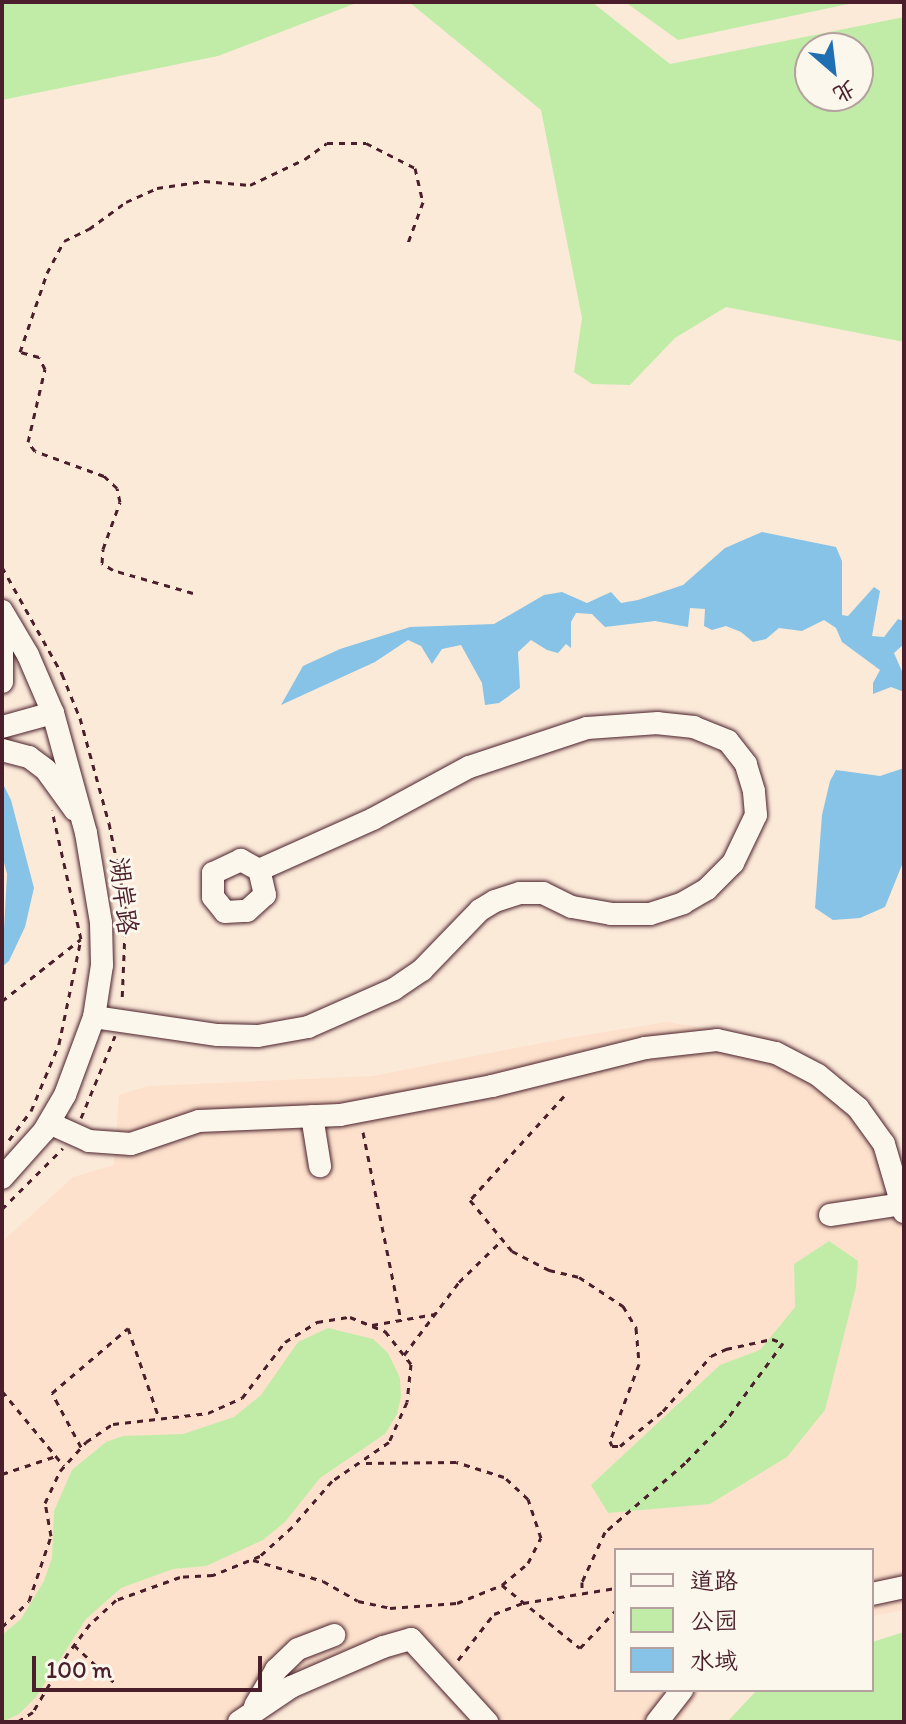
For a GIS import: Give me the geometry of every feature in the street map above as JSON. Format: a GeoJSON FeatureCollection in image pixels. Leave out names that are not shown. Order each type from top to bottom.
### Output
{"type":"FeatureCollection","features":[{"type":"Feature","properties":{"kind":"street","name":"湖岸路"},"geometry":{"type":"LineString","coordinates":[[2,611],[28,655],[53,713],[82,818],[101,923],[101,978],[94,1017],[65,1095],[49,1123],[2,1178]]}},
{"type":"Feature","properties":{"kind":"street"},"geometry":{"type":"LineString","coordinates":[[2,633],[2,682]]}},
{"type":"Feature","properties":{"kind":"street"},"geometry":{"type":"LineString","coordinates":[[2,727],[53,713]]}},
{"type":"Feature","properties":{"kind":"street"},"geometry":{"type":"LineString","coordinates":[[94,1017],[218,1035],[258,1036],[308,1027],[394,989],[422,970],[480,910],[495,901],[520,893],[543,893],[572,907],[611,914],[650,914],[683,903],[707,889],[733,863],[756,815],[754,791],[746,764],[728,741],[694,727],[658,723],[587,728],[469,767],[373,819],[259,870]]}},
{"type":"Feature","properties":{"kind":"street"},"geometry":{"type":"LineString","coordinates":[[2,750],[29,757],[46,770],[82,818]]}},
{"type":"Feature","properties":{"kind":"street"},"geometry":{"type":"LineString","coordinates":[[49,1123],[89,1141],[131,1144],[199,1121],[312,1116],[492,1086],[645,1048],[717,1040],[776,1053],[818,1075],[858,1108],[884,1144],[903,1208],[830,1215]]}},
{"type":"Feature","properties":{"kind":"street"},"geometry":{"type":"LineString","coordinates":[[312,1116],[320,1166]]}},
{"type":"Feature","properties":{"kind":"street"},"geometry":{"type":"LineString","coordinates":[[874,1594],[904,1587]]}},
{"type":"Feature","properties":{"kind":"street"},"geometry":{"type":"LineString","coordinates":[[246,1716],[276,1670],[298,1649],[334,1635]]}},
{"type":"Feature","properties":{"kind":"street"},"geometry":{"type":"LineString","coordinates":[[246,1716],[291,1687],[383,1647],[411,1639],[487,1722]]}},
{"type":"Feature","properties":{"kind":"street"},"geometry":{"type":"LineString","coordinates":[[657,1722],[680,1692]]}},
{"type":"Feature","properties":{"kind":"path"},"geometry":{"type":"LineString","coordinates":[[193,593],[113,570],[102,563],[103,549],[120,502],[117,488],[104,476],[35,451],[28,442],[45,369],[39,357],[20,352],[47,273],[64,241],[157,188],[204,181],[250,185],[305,159],[327,143],[366,143],[391,152],[415,168],[423,202],[408,243]]}},
{"type":"Feature","properties":{"kind":"path"},"geometry":{"type":"LineString","coordinates":[[2,1150],[31,1111],[59,1044],[81,939],[51,804]]}},
{"type":"Feature","properties":{"kind":"path"},"geometry":{"type":"LineString","coordinates":[[2,1001],[81,939]]}},
{"type":"Feature","properties":{"kind":"path"},"geometry":{"type":"LineString","coordinates":[[564,1096],[470,1200],[512,1251],[549,1270],[579,1277],[599,1289],[623,1306],[636,1328],[639,1364],[610,1441],[615,1447],[663,1411],[711,1356],[726,1349],[772,1339],[783,1343],[724,1423],[605,1532],[582,1582],[582,1593]]}},
{"type":"Feature","properties":{"kind":"path"},"geometry":{"type":"LineString","coordinates":[[363,1132],[401,1320]]}},
{"type":"Feature","properties":{"kind":"path"},"geometry":{"type":"LineString","coordinates":[[404,1355],[459,1282],[502,1240]]}},
{"type":"Feature","properties":{"kind":"path"},"geometry":{"type":"LineString","coordinates":[[371,1325],[435,1314]]}},
{"type":"Feature","properties":{"kind":"path"},"geometry":{"type":"LineString","coordinates":[[2,1627],[29,1601],[51,1536],[45,1503],[64,1466],[81,1447],[113,1424],[208,1413],[242,1398],[285,1342],[317,1322],[350,1317],[385,1331],[411,1364],[407,1402],[389,1442],[364,1463],[332,1481],[292,1527],[251,1560],[213,1575],[180,1577],[154,1584],[116,1600],[74,1645],[33,1712],[17,1722]]}},
{"type":"Feature","properties":{"kind":"path"},"geometry":{"type":"LineString","coordinates":[[81,1447],[52,1393],[128,1328],[160,1418]]}},
{"type":"Feature","properties":{"kind":"path"},"geometry":{"type":"LineString","coordinates":[[2,1391],[64,1466]]}},
{"type":"Feature","properties":{"kind":"path"},"geometry":{"type":"LineString","coordinates":[[2,1472],[56,1456]]}},
{"type":"Feature","properties":{"kind":"path"},"geometry":{"type":"LineString","coordinates":[[251,1560],[323,1581],[358,1601],[390,1608],[457,1603],[502,1585],[528,1563],[541,1538],[528,1499],[504,1477],[456,1462],[364,1463]]}},
{"type":"Feature","properties":{"kind":"path"},"geometry":{"type":"LineString","coordinates":[[502,1585],[580,1648],[614,1612]]}},
{"type":"Feature","properties":{"kind":"path"},"geometry":{"type":"LineString","coordinates":[[457,1661],[494,1614],[523,1603],[614,1588]]}},
{"type":"Feature","properties":{"kind":"path"},"geometry":{"type":"LineString","coordinates":[[74,1645],[116,1684]]}},
{"type":"Feature","properties":{"kind":"shaded area"},"geometry":{"type":"Polygon","coordinates":[[[667,1022],[771,1038],[814,1059],[856,1089],[888,1128],[904,1161],[904,1610],[874,1616],[874,1548],[614,1548],[614,1692],[700,1692],[679,1722],[469,1722],[448,1702],[421,1658],[411,1653],[304,1691],[259,1722],[2,1722],[2,1242],[73,1177],[114,1165],[119,1095],[148,1086],[372,1076],[667,1022]]]}},
{"type":"Feature","properties":{"kind":"green space"},"geometry":{"type":"Polygon","coordinates":[[[2,2],[359,2],[218,56],[2,100],[2,2]]]}},
{"type":"Feature","properties":{"kind":"green space"},"geometry":{"type":"Polygon","coordinates":[[[409,2],[592,2],[670,64],[794,39],[794,112],[874,112],[874,32],[829,32],[904,17],[904,342],[726,307],[675,338],[630,385],[592,384],[574,372],[582,318],[541,110],[409,2]]]}},
{"type":"Feature","properties":{"kind":"green space"},"geometry":{"type":"Polygon","coordinates":[[[625,2],[858,2],[678,40],[625,2]]]}},
{"type":"Feature","properties":{"kind":"green space"},"geometry":{"type":"Polygon","coordinates":[[[829,1241],[858,1261],[856,1287],[825,1410],[787,1457],[710,1504],[608,1513],[591,1485],[720,1365],[760,1350],[795,1307],[794,1264],[829,1241]]]}},
{"type":"Feature","properties":{"kind":"green space"},"geometry":{"type":"Polygon","coordinates":[[[328,1328],[373,1339],[388,1353],[400,1378],[401,1397],[397,1414],[385,1434],[320,1478],[285,1522],[263,1540],[206,1566],[173,1569],[121,1588],[86,1619],[36,1697],[19,1714],[2,1722],[2,1635],[21,1619],[44,1581],[52,1558],[54,1511],[72,1470],[106,1442],[123,1436],[183,1434],[234,1417],[261,1395],[298,1342],[328,1328]]]}},
{"type":"Feature","properties":{"kind":"green space"},"geometry":{"type":"Polygon","coordinates":[[[904,1632],[904,1722],[727,1722],[755,1692],[874,1692],[874,1641],[904,1632]]]}},
{"type":"Feature","properties":{"kind":"water"},"geometry":{"type":"Polygon","coordinates":[[[762,532],[836,547],[842,561],[842,615],[848,616],[874,587],[880,591],[872,636],[884,637],[898,619],[904,621],[904,644],[894,653],[904,676],[904,692],[891,687],[873,694],[873,683],[880,670],[842,642],[836,628],[824,620],[802,631],[779,628],[766,639],[753,642],[741,632],[726,626],[712,630],[704,626],[705,609],[690,608],[688,627],[655,621],[605,627],[592,614],[576,613],[571,622],[571,648],[566,644],[558,653],[531,640],[518,652],[520,688],[499,703],[485,705],[482,683],[461,645],[442,649],[432,664],[421,646],[408,640],[375,662],[281,705],[303,666],[340,649],[410,627],[494,624],[544,595],[562,592],[587,603],[611,592],[621,603],[638,600],[683,585],[725,548],[762,532]]]}},
{"type":"Feature","properties":{"kind":"water"},"geometry":{"type":"Polygon","coordinates":[[[904,768],[904,860],[885,907],[860,918],[833,920],[815,908],[822,815],[830,781],[836,770],[880,776],[904,768]]]}},
{"type":"Feature","properties":{"kind":"water"},"geometry":{"type":"Polygon","coordinates":[[[2,782],[11,800],[34,888],[25,927],[9,961],[2,967],[7,874],[2,855],[2,782]]]}}]}
